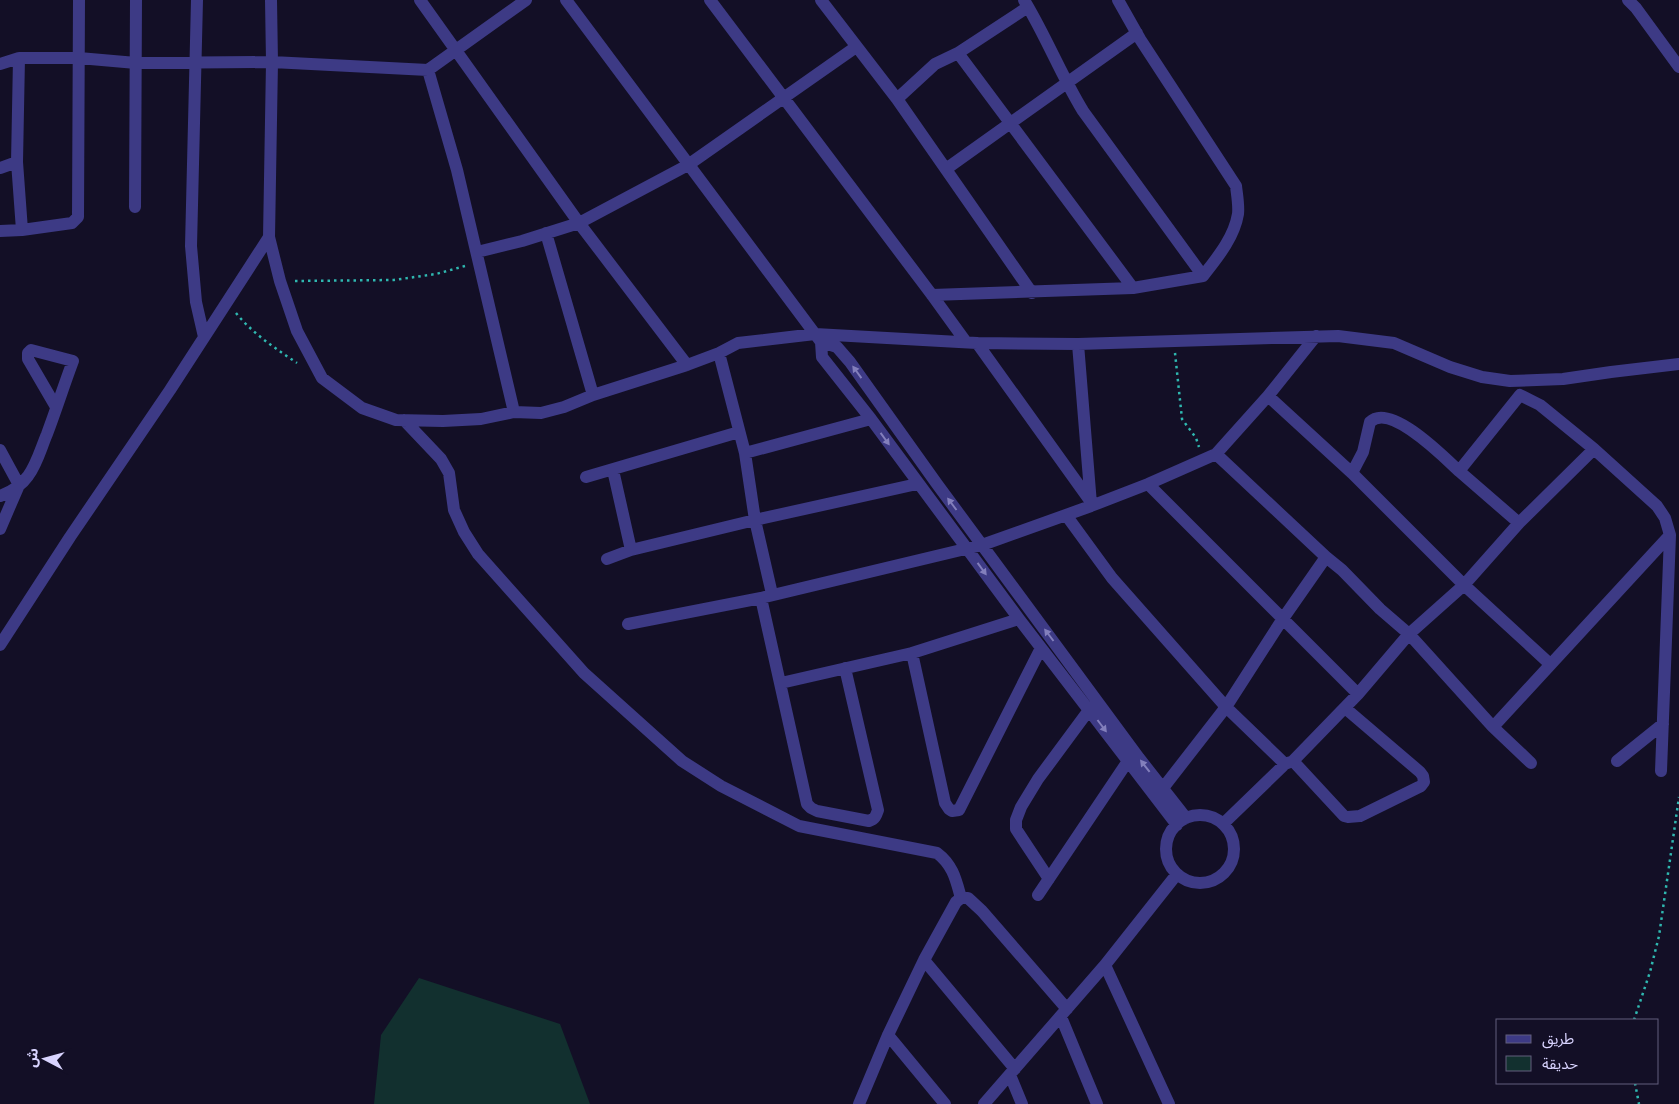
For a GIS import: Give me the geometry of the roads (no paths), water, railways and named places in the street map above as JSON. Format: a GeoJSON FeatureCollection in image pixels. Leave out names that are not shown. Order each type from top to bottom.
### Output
{"type":"FeatureCollection","features":[{"type":"Feature","properties":{"kind":"street"},"geometry":{"type":"LineString","coordinates":[[0,231],[72,223],[78,217],[79,0]]}},
{"type":"Feature","properties":{"kind":"street"},"geometry":{"type":"LineString","coordinates":[[135,207],[136,0]]}},
{"type":"Feature","properties":{"kind":"street"},"geometry":{"type":"LineString","coordinates":[[198,0],[191,246],[196,302],[204,337]]}},
{"type":"Feature","properties":{"kind":"street"},"geometry":{"type":"LineString","coordinates":[[271,0],[272,62],[269,237],[280,281],[297,331],[322,378],[362,408],[396,420],[481,420],[514,412],[541,413],[687,365],[719,353],[738,343],[818,338],[1078,344],[1338,336],[1394,344],[1450,367],[1482,377],[1510,381],[1563,379],[1679,364]]}},
{"type":"Feature","properties":{"kind":"street"},"geometry":{"type":"LineString","coordinates":[[420,0],[579,223],[687,365]]}},
{"type":"Feature","properties":{"kind":"street"},"geometry":{"type":"LineString","coordinates":[[0,64],[18,58],[79,58],[136,63],[272,62],[428,70],[526,0]]}},
{"type":"Feature","properties":{"kind":"street"},"geometry":{"type":"LineString","coordinates":[[566,0],[818,338],[822,357],[871,419],[917,484],[1042,648],[1163,788],[1181,821]]}},
{"type":"Feature","properties":{"kind":"street"},"geometry":{"type":"LineString","coordinates":[[710,0],[1091,504]]}},
{"type":"Feature","properties":{"kind":"street"},"geometry":{"type":"LineString","coordinates":[[821,0],[897,99],[1032,292]]}},
{"type":"Feature","properties":{"kind":"street"},"geometry":{"type":"LineString","coordinates":[[932,295],[1133,288],[1202,276],[1226,245],[1238,214],[1236,186],[1137,33],[1118,0]]}},
{"type":"Feature","properties":{"kind":"street"},"geometry":{"type":"LineString","coordinates":[[1628,0],[1636,8],[1679,67]]}},
{"type":"Feature","properties":{"kind":"street"},"geometry":{"type":"LineString","coordinates":[[897,99],[935,64],[958,53],[1026,3],[1067,83],[1084,110],[1202,276]]}},
{"type":"Feature","properties":{"kind":"street"},"geometry":{"type":"LineString","coordinates":[[946,169],[1137,33]]}},
{"type":"Feature","properties":{"kind":"street"},"geometry":{"type":"LineString","coordinates":[[478,258],[579,223],[688,165],[856,47]]}},
{"type":"Feature","properties":{"kind":"street"},"geometry":{"type":"LineString","coordinates":[[958,53],[1133,288]]}},
{"type":"Feature","properties":{"kind":"street"},"geometry":{"type":"LineString","coordinates":[[18,58],[17,162],[22,230]]}},
{"type":"Feature","properties":{"kind":"street"},"geometry":{"type":"LineString","coordinates":[[428,70],[457,170],[514,412]]}},
{"type":"Feature","properties":{"kind":"street"},"geometry":{"type":"LineString","coordinates":[[0,168],[17,162]]}},
{"type":"Feature","properties":{"kind":"street"},"geometry":{"type":"LineString","coordinates":[[546,233],[593,395]]}},
{"type":"Feature","properties":{"kind":"street"},"geometry":{"type":"LineString","coordinates":[[0,642],[269,237]]}},
{"type":"Feature","properties":{"kind":"street"},"geometry":{"type":"LineString","coordinates":[[628,624],[766,596],[982,545],[1148,484],[1216,454],[1268,396],[1316,336]]}},
{"type":"Feature","properties":{"kind":"street"},"geometry":{"type":"LineString","coordinates":[[818,338],[837,348],[850,362],[982,545],[1094,706],[1128,761],[1181,821]]}},
{"type":"Feature","properties":{"kind":"street"},"geometry":{"type":"LineString","coordinates":[[1078,344],[1091,504]]}},
{"type":"Feature","properties":{"kind":"street"},"geometry":{"type":"LineString","coordinates":[[0,496],[20,485],[36,463],[73,361],[31,350],[28,353],[28,359],[56,407]]}},
{"type":"Feature","properties":{"kind":"street"},"geometry":{"type":"LineString","coordinates":[[719,353],[745,453],[780,683],[807,804],[817,811],[869,821],[873,820],[878,810],[845,668]]}},
{"type":"Feature","properties":{"kind":"street"},"geometry":{"type":"LineString","coordinates":[[1510,381],[1520,395],[1540,405],[1594,449],[1657,506],[1669,527],[1661,771]]}},
{"type":"Feature","properties":{"kind":"street"},"geometry":{"type":"LineString","coordinates":[[1459,471],[1520,395]]}},
{"type":"Feature","properties":{"kind":"street"},"geometry":{"type":"LineString","coordinates":[[1268,396],[1352,473],[1464,585],[1550,664]]}},
{"type":"Feature","properties":{"kind":"street"},"geometry":{"type":"LineString","coordinates":[[1352,473],[1363,452],[1370,422],[1378,418],[1388,419],[1408,428],[1428,442],[1519,523]]}},
{"type":"Feature","properties":{"kind":"street"},"geometry":{"type":"LineString","coordinates":[[745,453],[871,419]]}},
{"type":"Feature","properties":{"kind":"street"},"geometry":{"type":"LineString","coordinates":[[404,420],[441,459],[449,473],[454,510],[464,532],[478,554],[584,673],[682,761],[720,786],[800,826],[938,853],[947,860],[953,870],[961,898]]}},
{"type":"Feature","properties":{"kind":"street"},"geometry":{"type":"LineString","coordinates":[[586,477],[739,432]]}},
{"type":"Feature","properties":{"kind":"street"},"geometry":{"type":"LineString","coordinates":[[1223,824],[1345,708],[1410,634],[1464,585],[1519,523],[1594,449]]}},
{"type":"Feature","properties":{"kind":"street"},"geometry":{"type":"LineString","coordinates":[[0,450],[20,485]]}},
{"type":"Feature","properties":{"kind":"street"},"geometry":{"type":"LineString","coordinates":[[1216,454],[1342,570],[1380,609],[1410,634],[1492,728],[1531,763]]}},
{"type":"Feature","properties":{"kind":"street"},"geometry":{"type":"LineString","coordinates":[[613,470],[631,550]]}},
{"type":"Feature","properties":{"kind":"street"},"geometry":{"type":"LineString","coordinates":[[607,559],[631,550],[755,520],[917,484]]}},
{"type":"Feature","properties":{"kind":"street"},"geometry":{"type":"LineString","coordinates":[[1148,484],[1358,694]]}},
{"type":"Feature","properties":{"kind":"street"},"geometry":{"type":"LineString","coordinates":[[0,529],[20,485]]}},
{"type":"Feature","properties":{"kind":"street"},"geometry":{"type":"LineString","coordinates":[[1066,515],[1112,578],[1226,707],[1348,818],[1360,816],[1421,786],[1424,782],[1424,776],[1415,766],[1345,708]]}},
{"type":"Feature","properties":{"kind":"street"},"geometry":{"type":"LineString","coordinates":[[1492,728],[1670,535]]}},
{"type":"Feature","properties":{"kind":"street"},"geometry":{"type":"LineString","coordinates":[[1163,788],[1226,707],[1282,620],[1326,557]]}},
{"type":"Feature","properties":{"kind":"street"},"geometry":{"type":"LineString","coordinates":[[780,683],[912,653],[1019,619]]}},
{"type":"Feature","properties":{"kind":"street"},"geometry":{"type":"LineString","coordinates":[[912,653],[945,802],[949,809],[956,811],[959,810],[1042,648]]}},
{"type":"Feature","properties":{"kind":"street"},"geometry":{"type":"LineString","coordinates":[[1049,878],[1016,829],[1016,820],[1038,779],[1094,706]]}},
{"type":"Feature","properties":{"kind":"street"},"geometry":{"type":"LineString","coordinates":[[1617,761],[1663,724]]}},
{"type":"Feature","properties":{"kind":"street"},"geometry":{"type":"LineString","coordinates":[[1038,896],[1128,761]]}},
{"type":"Feature","properties":{"kind":"street"},"geometry":{"type":"LineString","coordinates":[[1199,815],[1212,817],[1223,824],[1231,834],[1234,847],[1232,861],[1225,872],[1215,880],[1202,883],[1189,881],[1177,874],[1170,864],[1166,851],[1168,838],[1181,821],[1199,815]]}},
{"type":"Feature","properties":{"kind":"street"},"geometry":{"type":"LineString","coordinates":[[984,1104],[1105,965],[1177,874]]}},
{"type":"Feature","properties":{"kind":"street"},"geometry":{"type":"LineString","coordinates":[[859,1104],[888,1035],[924,960],[956,902],[961,898],[968,898],[982,910],[1064,1013],[1097,1104]]}},
{"type":"Feature","properties":{"kind":"street"},"geometry":{"type":"LineString","coordinates":[[924,960],[1013,1072],[1022,1104]]}},
{"type":"Feature","properties":{"kind":"street"},"geometry":{"type":"LineString","coordinates":[[1105,965],[1169,1104]]}},
{"type":"Feature","properties":{"kind":"street"},"geometry":{"type":"LineString","coordinates":[[888,1035],[945,1104]]}}]}
